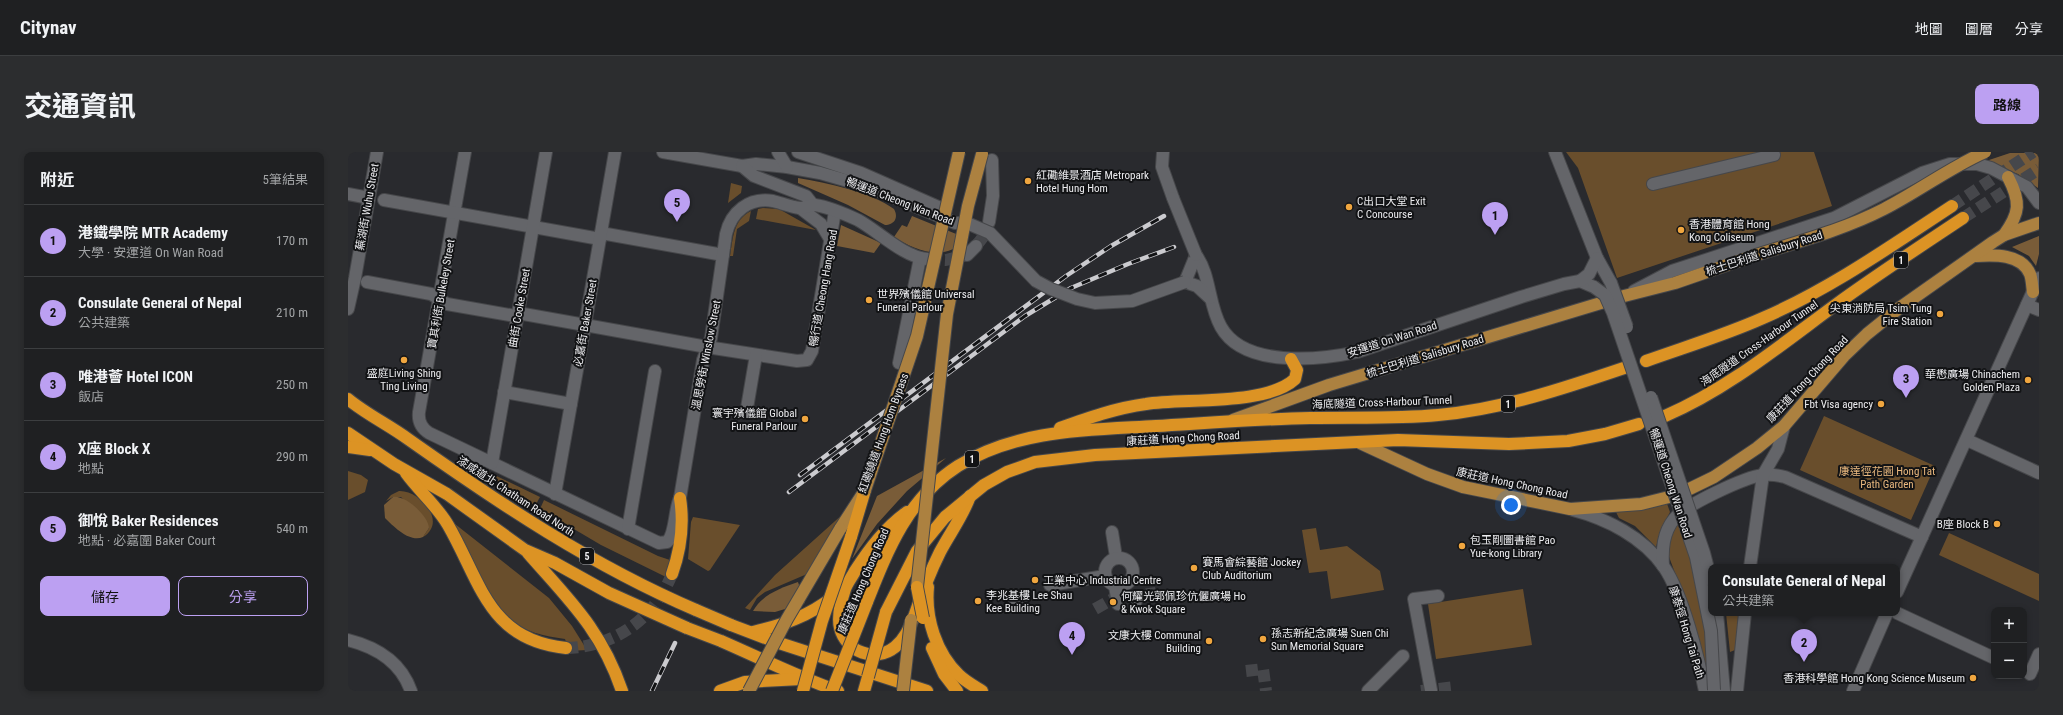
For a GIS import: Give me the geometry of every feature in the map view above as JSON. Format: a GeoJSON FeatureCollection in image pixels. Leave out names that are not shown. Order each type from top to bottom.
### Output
{"type":"FeatureCollection","features":[{"type":"Feature","properties":{"kind":"highway","name":"海底隧道 Cross-Harbour Tunnel"},"geometry":{"type":"LineString","coordinates":[[1646,361],[1739,329],[1794,304],[1828,285],[1952,206]]}},
{"type":"Feature","properties":{"kind":"highway","name":"海底隧道 Cross-Harbour Tunnel"},"geometry":{"type":"LineString","coordinates":[[1665,416],[1702,398],[1746,370],[1839,302],[1963,218]]}},
{"type":"Feature","properties":{"kind":"highway"},"geometry":{"type":"LineString","coordinates":[[1043,434],[1089,417],[1118,409],[1147,404],[1224,400],[1260,394],[1284,387],[1297,375],[1297,370],[1291,359]]}},
{"type":"Feature","properties":{"kind":"highway","name":"海底隧道 Cross-Harbour Tunnel"},"geometry":{"type":"LineString","coordinates":[[1228,422],[1308,418],[1412,416],[1462,412],[1532,398],[1627,367]]}},
{"type":"Feature","properties":{"kind":"highway","name":"漆咸道北 Chatham Road North"},"geometry":{"type":"LineString","coordinates":[[349,399],[482,491],[565,544],[670,599],[776,642],[927,691]]}},
{"type":"Feature","properties":{"kind":"highway","name":"康莊道 Hong Chong Road"},"geometry":{"type":"LineString","coordinates":[[832,691],[884,560],[901,526],[914,506],[941,479],[974,457],[1010,442],[1043,434],[1094,429],[1228,422]]}},
{"type":"Feature","properties":{"kind":"highway"},"geometry":{"type":"LineString","coordinates":[[1360,443],[1398,440],[1509,444],[1568,441],[1605,434],[1639,424]]}},
{"type":"Feature","properties":{"kind":"highway","name":"5"},"geometry":{"type":"LineString","coordinates":[[349,433],[403,470],[431,483],[525,550],[555,562],[609,593],[687,628],[771,662],[804,685],[838,691]]}},
{"type":"Feature","properties":{"kind":"highway","name":"康莊道 Hong Chong Road"},"geometry":{"type":"LineString","coordinates":[[865,691],[886,612],[909,565],[925,540],[952,510],[970,495],[1007,472],[1051,459],[1095,455],[1360,443]]}},
{"type":"Feature","properties":{"kind":"highway"},"geometry":{"type":"LineString","coordinates":[[348,447],[372,450]]}},
{"type":"Feature","properties":{"kind":"highway"},"geometry":{"type":"LineString","coordinates":[[403,470],[422,494],[440,512],[448,525],[478,589],[489,606],[501,620],[514,631],[531,640],[566,648]]}},
{"type":"Feature","properties":{"kind":"highway"},"geometry":{"type":"LineString","coordinates":[[720,691],[745,682],[804,685],[822,621],[865,490]]}},
{"type":"Feature","properties":{"kind":"highway"},"geometry":{"type":"LineString","coordinates":[[845,587],[838,618],[842,634],[849,644],[857,650],[867,654],[882,654],[896,647],[908,633],[930,572],[963,513],[970,495]]}},
{"type":"Feature","properties":{"kind":"highway"},"geometry":{"type":"LineString","coordinates":[[672,574],[680,538],[682,516],[680,498]]}},
{"type":"Feature","properties":{"kind":"highway"},"geometry":{"type":"LineString","coordinates":[[753,632],[788,623],[811,613],[845,587],[882,533],[914,506]]}},
{"type":"Feature","properties":{"kind":"highway"},"geometry":{"type":"LineString","coordinates":[[525,550],[587,620],[602,645],[622,691]]}},
{"type":"Feature","properties":{"kind":"highway"},"geometry":{"type":"LineString","coordinates":[[930,572],[928,613],[937,644],[959,674],[982,691]]}},
{"type":"Feature","properties":{"kind":"highway"},"geometry":{"type":"LineString","coordinates":[[916,587],[931,644],[944,674],[956,691]]}},
{"type":"Feature","properties":{"kind":"main road","name":"紅磡繞道 Hung Hom Bypass"},"geometry":{"type":"LineString","coordinates":[[749,691],[787,618],[865,490],[917,336],[959,152]]}},
{"type":"Feature","properties":{"kind":"main road"},"geometry":{"type":"LineString","coordinates":[[902,691],[916,587],[947,314],[968,206],[982,152]]}},
{"type":"Feature","properties":{"kind":"main road","name":"梳士巴利道 Salisbury Road"},"geometry":{"type":"LineString","coordinates":[[1228,422],[1329,385],[1624,296],[1675,283],[1863,219],[1919,190],[1954,166],[1985,152]]}},
{"type":"Feature","properties":{"kind":"main road"},"geometry":{"type":"LineString","coordinates":[[2004,235],[2014,221],[2018,209],[2017,199],[2008,177]]}},
{"type":"Feature","properties":{"kind":"main road","name":"康莊道 Hong Chong Road"},"geometry":{"type":"LineString","coordinates":[[1360,443],[1427,474],[1463,487],[1570,509],[1641,504],[1677,495],[1714,477],[1734,465],[1784,426],[1844,356],[1867,334],[1898,309],[2004,235],[2039,223]]}},
{"type":"Feature","properties":{"kind":"main road"},"geometry":{"type":"LineString","coordinates":[[1974,256],[1998,256],[2016,259],[2030,275],[2033,292]]}},
{"type":"Feature","properties":{"kind":"street","name":"蕪湖街 Wuhu Street"},"geometry":{"type":"LineString","coordinates":[[348,309],[377,152]]}},
{"type":"Feature","properties":{"kind":"street","name":"寶其利街 Bulkeley Street"},"geometry":{"type":"LineString","coordinates":[[429,433],[422,428],[419,416],[465,152]]}},
{"type":"Feature","properties":{"kind":"street","name":"曲街 Cooke Street"},"geometry":{"type":"LineString","coordinates":[[492,463],[504,392],[514,314],[533,227],[546,152]]}},
{"type":"Feature","properties":{"kind":"street","name":"必嘉街 Baker Street"},"geometry":{"type":"LineString","coordinates":[[555,494],[615,152]]}},
{"type":"Feature","properties":{"kind":"street"},"geometry":{"type":"LineString","coordinates":[[664,152],[742,166],[754,176],[806,196],[813,205],[835,211],[856,220],[909,253],[923,258],[899,363]]}},
{"type":"Feature","properties":{"kind":"street"},"geometry":{"type":"LineString","coordinates":[[778,152],[787,167]]}},
{"type":"Feature","properties":{"kind":"street","name":"暢運道 Cheong Wan Road"},"geometry":{"type":"LineString","coordinates":[[798,152],[861,173],[900,194]]}},
{"type":"Feature","properties":{"kind":"street"},"geometry":{"type":"LineString","coordinates":[[1163,152],[1162,158],[1165,177],[1196,255],[1185,282],[1197,286],[1210,298]]}},
{"type":"Feature","properties":{"kind":"street","name":"暢運道 Cheong Wan Road"},"geometry":{"type":"LineString","coordinates":[[1555,152],[1597,258],[1607,273],[1621,310],[1708,568]]}},
{"type":"Feature","properties":{"kind":"street"},"geometry":{"type":"LineString","coordinates":[[1653,184],[1774,155],[1773,152]]}},
{"type":"Feature","properties":{"kind":"street"},"geometry":{"type":"LineString","coordinates":[[988,222],[993,196],[992,160]]}},
{"type":"Feature","properties":{"kind":"street","name":"暢運道 Cheong Wan Road"},"geometry":{"type":"LineString","coordinates":[[742,166],[756,164],[787,167],[846,179],[900,194],[957,215],[967,223],[990,233],[1036,281],[1051,289],[1077,299],[1095,303],[1132,302],[1185,282]]}},
{"type":"Feature","properties":{"kind":"street","name":"梳士巴利道 Salisbury Road"},"geometry":{"type":"LineString","coordinates":[[1624,296],[1672,271],[1834,218],[1937,166],[1950,164],[1977,164],[1991,168],[2027,187],[2039,203]]}},
{"type":"Feature","properties":{"kind":"street"},"geometry":{"type":"LineString","coordinates":[[348,194],[369,198]]}},
{"type":"Feature","properties":{"kind":"street"},"geometry":{"type":"LineString","coordinates":[[384,200],[533,227],[723,255]]}},
{"type":"Feature","properties":{"kind":"street","name":"溫思勞街 Winslow Street"},"geometry":{"type":"LineString","coordinates":[[655,542],[663,543],[670,539],[675,510],[680,498],[703,360],[711,338],[723,255],[729,225],[736,213],[746,205],[764,200],[800,208],[813,205]]}},
{"type":"Feature","properties":{"kind":"street"},"geometry":{"type":"LineString","coordinates":[[800,208],[821,224],[830,239]]}},
{"type":"Feature","properties":{"kind":"street","name":"暢行道 Cheong Hang Road"},"geometry":{"type":"LineString","coordinates":[[367,282],[431,294],[447,304],[585,325],[802,362],[810,356],[835,211]]}},
{"type":"Feature","properties":{"kind":"street"},"geometry":{"type":"LineString","coordinates":[[967,255],[976,246]]}},
{"type":"Feature","properties":{"kind":"street","name":"安運道 On Wan Road"},"geometry":{"type":"LineString","coordinates":[[1196,255],[1204,270],[1210,298],[1221,327],[1237,344],[1275,357],[1291,359],[1330,358],[1357,352],[1521,297],[1580,281]]}},
{"type":"Feature","properties":{"kind":"street"},"geometry":{"type":"LineString","coordinates":[[1580,281],[1589,274],[1597,258]]}},
{"type":"Feature","properties":{"kind":"street"},"geometry":{"type":"LineString","coordinates":[[1900,585],[2039,278]]}},
{"type":"Feature","properties":{"kind":"street","name":"暢運道 Cheong Wan Road"},"geometry":{"type":"LineString","coordinates":[[1580,281],[1594,287],[1605,295],[1620,332],[1696,557],[1711,631],[1714,691]]}},
{"type":"Feature","properties":{"kind":"street"},"geometry":{"type":"LineString","coordinates":[[2027,305],[2039,310]]}},
{"type":"Feature","properties":{"kind":"street"},"geometry":{"type":"LineString","coordinates":[[747,408],[756,355]]}},
{"type":"Feature","properties":{"kind":"street"},"geometry":{"type":"LineString","coordinates":[[628,529],[655,371]]}},
{"type":"Feature","properties":{"kind":"street"},"geometry":{"type":"LineString","coordinates":[[504,392],[571,404]]}},
{"type":"Feature","properties":{"kind":"street"},"geometry":{"type":"LineString","coordinates":[[1750,564],[1763,475],[1778,449],[1784,426]]}},
{"type":"Feature","properties":{"kind":"street","name":"漆咸道北 Chatham Road North"},"geometry":{"type":"LineString","coordinates":[[429,433],[655,542]]}},
{"type":"Feature","properties":{"kind":"street"},"geometry":{"type":"LineString","coordinates":[[1967,440],[2039,474]]}},
{"type":"Feature","properties":{"kind":"street"},"geometry":{"type":"LineString","coordinates":[[1663,566],[1663,548],[1665,537],[1669,526],[1679,514],[1744,480],[1763,475],[1774,474],[1785,477],[1922,537]]}},
{"type":"Feature","properties":{"kind":"street","name":"康泰徑 Hong Tai Path"},"geometry":{"type":"LineString","coordinates":[[1570,509],[1593,515],[1620,529],[1644,546],[1663,566],[1679,600],[1698,660],[1714,691]]}},
{"type":"Feature","properties":{"kind":"street"},"geometry":{"type":"LineString","coordinates":[[1112,532],[1116,557]]}},
{"type":"Feature","properties":{"kind":"street"},"geometry":{"type":"LineString","coordinates":[[1116,557],[1126,558],[1134,570],[1128,583],[1124,585],[1115,586],[1107,580],[1105,576],[1105,566],[1116,557]]}},
{"type":"Feature","properties":{"kind":"street"},"geometry":{"type":"LineString","coordinates":[[1050,585],[1105,576]]}},
{"type":"Feature","properties":{"kind":"street"},"geometry":{"type":"LineString","coordinates":[[1115,586],[1118,604]]}},
{"type":"Feature","properties":{"kind":"street"},"geometry":{"type":"LineString","coordinates":[[1430,690],[1414,600],[1438,596]]}},
{"type":"Feature","properties":{"kind":"street"},"geometry":{"type":"LineString","coordinates":[[1900,614],[1991,657]]}},
{"type":"Feature","properties":{"kind":"street"},"geometry":{"type":"LineString","coordinates":[[1714,691],[1717,616]]}},
{"type":"Feature","properties":{"kind":"street"},"geometry":{"type":"LineString","coordinates":[[1737,691],[1745,616]]}},
{"type":"Feature","properties":{"kind":"street"},"geometry":{"type":"LineString","coordinates":[[1853,691],[1886,616]]}},
{"type":"Feature","properties":{"kind":"street"},"geometry":{"type":"LineString","coordinates":[[348,640],[379,651],[395,664],[411,691]]}},
{"type":"Feature","properties":{"kind":"street"},"geometry":{"type":"LineString","coordinates":[[2031,675],[2039,654]]}},
{"type":"Feature","properties":{"kind":"street"},"geometry":{"type":"LineString","coordinates":[[1368,691],[1403,656]]}},
{"type":"Feature","properties":{"kind":"green space","name":"香港體育館 Hong Kong Coliseum"},"geometry":{"type":"Polygon","coordinates":[[[1566,152],[1814,152],[1832,206],[1617,278],[1578,168],[1566,152]]]}},
{"type":"Feature","properties":{"kind":"green space"},"geometry":{"type":"Polygon","coordinates":[[[731,183],[742,186],[741,193],[728,203],[731,183]]]}},
{"type":"Feature","properties":{"kind":"green space"},"geometry":{"type":"Polygon","coordinates":[[[758,209],[779,209],[816,230],[756,219],[758,209]]]}},
{"type":"Feature","properties":{"kind":"green space"},"geometry":{"type":"Polygon","coordinates":[[[751,211],[749,221],[737,229],[733,256],[730,256],[733,236],[737,224],[751,211]]]}},
{"type":"Feature","properties":{"kind":"green space","name":"康達徑花園 Hong Tat Path Garden"},"geometry":{"type":"Polygon","coordinates":[[[1824,416],[1935,466],[1911,520],[1800,470],[1824,416]]]}},
{"type":"Feature","properties":{"kind":"green space"},"geometry":{"type":"Polygon","coordinates":[[[482,469],[540,497],[535,506],[481,471],[482,469]]]}},
{"type":"Feature","properties":{"kind":"green space"},"geometry":{"type":"Polygon","coordinates":[[[348,471],[361,475],[368,480],[365,492],[348,500],[348,471]]]}},
{"type":"Feature","properties":{"kind":"green space"},"geometry":{"type":"Polygon","coordinates":[[[399,491],[407,492],[415,496],[428,508],[432,516],[433,523],[430,531],[423,537],[429,528],[401,497],[393,497],[386,501],[391,495],[399,491]]]}},
{"type":"Feature","properties":{"kind":"green space"},"geometry":{"type":"Polygon","coordinates":[[[544,500],[658,556],[673,561],[668,578],[601,545],[540,509],[544,500]]]}},
{"type":"Feature","properties":{"kind":"green space"},"geometry":{"type":"Polygon","coordinates":[[[1666,501],[1670,512],[1660,532],[1656,547],[1635,526],[1619,518],[1616,512],[1619,509],[1666,501]]]}},
{"type":"Feature","properties":{"kind":"green space"},"geometry":{"type":"Polygon","coordinates":[[[844,513],[807,574],[765,592],[757,598],[750,610],[745,608],[775,575],[844,513]]]}},
{"type":"Feature","properties":{"kind":"green space"},"geometry":{"type":"Polygon","coordinates":[[[693,517],[740,525],[708,571],[688,559],[691,522],[693,517]]]}},
{"type":"Feature","properties":{"kind":"green space"},"geometry":{"type":"Polygon","coordinates":[[[1679,522],[1696,578],[1706,620],[1710,682],[1695,627],[1668,554],[1673,524],[1679,522]]]}},
{"type":"Feature","properties":{"kind":"green space"},"geometry":{"type":"Polygon","coordinates":[[[455,524],[549,598],[572,626],[587,650],[569,651],[565,639],[535,633],[521,627],[508,618],[500,610],[484,587],[454,525],[455,524]]]}},
{"type":"Feature","properties":{"kind":"green space"},"geometry":{"type":"Polygon","coordinates":[[[1316,528],[1320,550],[1347,546],[1380,571],[1384,590],[1331,599],[1327,571],[1309,573],[1302,530],[1316,528]]]}},
{"type":"Feature","properties":{"kind":"green space"},"geometry":{"type":"Polygon","coordinates":[[[1949,533],[2039,574],[2039,601],[1939,555],[1949,533]]]}},
{"type":"Feature","properties":{"kind":"green space"},"geometry":{"type":"Polygon","coordinates":[[[1523,589],[1532,645],[1436,659],[1428,604],[1523,589]]]}},
{"type":"Feature","properties":{"kind":"green space"},"geometry":{"type":"Polygon","coordinates":[[[1726,616],[1739,616],[1735,650],[1730,652],[1726,616]]]}},
{"type":"Feature","properties":{"kind":"shaded area"},"geometry":{"type":"Polygon","coordinates":[[[2010,153],[2039,153],[2038,188],[2018,174],[1992,165],[1989,160],[2010,153]]]}},
{"type":"Feature","properties":{"kind":"shaded area"},"geometry":{"type":"Polygon","coordinates":[[[798,178],[861,193],[894,209],[896,218],[891,224],[885,225],[848,205],[798,183],[798,178]]]}},
{"type":"Feature","properties":{"kind":"shaded area"},"geometry":{"type":"Polygon","coordinates":[[[912,216],[966,238],[958,246],[941,252],[931,252],[912,247],[894,237],[902,225],[907,227],[912,216]]]}},
{"type":"Feature","properties":{"kind":"shaded area"},"geometry":{"type":"Polygon","coordinates":[[[841,225],[881,243],[874,253],[837,246],[841,225]]]}},
{"type":"Feature","properties":{"kind":"shaded area"},"geometry":{"type":"Polygon","coordinates":[[[2039,236],[2039,254],[2036,266],[2029,256],[2012,247],[2039,236]]]}},
{"type":"Feature","properties":{"kind":"shaded area"},"geometry":{"type":"Polygon","coordinates":[[[946,458],[907,491],[877,524],[852,559],[877,496],[946,458]]]}},
{"type":"Feature","properties":{"kind":"shaded area"},"geometry":{"type":"Polygon","coordinates":[[[393,497],[404,499],[425,517],[429,528],[423,537],[413,538],[402,533],[385,518],[384,505],[393,497]]]}},
{"type":"Feature","properties":{"kind":"shaded area"},"geometry":{"type":"Polygon","coordinates":[[[798,582],[805,603],[775,612],[753,611],[766,596],[798,582]]]}},
{"type":"Feature","properties":{"kind":"tunnel"},"geometry":{"type":"LineString","coordinates":[[1952,206],[2033,152]]}},
{"type":"Feature","properties":{"kind":"tunnel"},"geometry":{"type":"LineString","coordinates":[[1963,218],[2039,169]]}},
{"type":"Feature","properties":{"kind":"tunnel"},"geometry":{"type":"LineString","coordinates":[[976,246],[987,232],[989,222]]}},
{"type":"Feature","properties":{"kind":"tunnel"},"geometry":{"type":"LineString","coordinates":[[927,259],[946,260],[967,255]]}},
{"type":"Feature","properties":{"kind":"tunnel"},"geometry":{"type":"LineString","coordinates":[[566,648],[601,642],[631,628],[655,604],[672,574]]}},
{"type":"Feature","properties":{"kind":"tunnel"},"geometry":{"type":"LineString","coordinates":[[1095,609],[1111,600],[1156,593]]}},
{"type":"Feature","properties":{"kind":"tunnel"},"geometry":{"type":"LineString","coordinates":[[1246,671],[1263,669],[1266,691]]}},
{"type":"Feature","properties":{"kind":"tunnel"},"geometry":{"type":"LineString","coordinates":[[1421,691],[1455,687]]}},
{"type":"Feature","properties":{"kind":"railway"},"geometry":{"type":"LineString","coordinates":[[800,475],[1066,276],[1111,246],[1164,216]]}},
{"type":"Feature","properties":{"kind":"railway"},"geometry":{"type":"LineString","coordinates":[[789,492],[1025,316],[1071,288],[1128,264],[1174,247]]}},
{"type":"Feature","properties":{"kind":"railway"},"geometry":{"type":"LineString","coordinates":[[652,691],[675,643]]}},
{"type":"Feature","properties":{"kind":"place","name":"紅磡維景酒店 Metropark Hotel Hung Hom"},"geometry":{"type":"Point","coordinates":[1028,181]}},
{"type":"Feature","properties":{"kind":"place","name":"C出口大堂 Exit C Concourse"},"geometry":{"type":"Point","coordinates":[1349,207]}},
{"type":"Feature","properties":{"kind":"place","name":"御悅 Baker Residences"},"geometry":{"type":"Point","coordinates":[677,222]}},
{"type":"Feature","properties":{"kind":"place","name":"香港體育館 Hong Kong Coliseum"},"geometry":{"type":"Point","coordinates":[1681,230]}},
{"type":"Feature","properties":{"kind":"place","name":"港鐵學院 MTR Academy"},"geometry":{"type":"Point","coordinates":[1495,235]}},
{"type":"Feature","properties":{"kind":"place","name":"世界殯儀館 Universal Funeral Parlour"},"geometry":{"type":"Point","coordinates":[869,300]}},
{"type":"Feature","properties":{"kind":"place","name":"尖東消防局 Tsim Tung Fire Station"},"geometry":{"type":"Point","coordinates":[1940,314]}},
{"type":"Feature","properties":{"kind":"place","name":"盛庭Living Shing Ting Living"},"geometry":{"type":"Point","coordinates":[404,360]}},
{"type":"Feature","properties":{"kind":"place","name":"華懋廣場 Chinachem Golden Plaza"},"geometry":{"type":"Point","coordinates":[2028,380]}},
{"type":"Feature","properties":{"kind":"place","name":"唯港薈 Hotel ICON"},"geometry":{"type":"Point","coordinates":[1906,398]}},
{"type":"Feature","properties":{"kind":"place","name":"Fbt Visa agency"},"geometry":{"type":"Point","coordinates":[1881,404]}},
{"type":"Feature","properties":{"kind":"place","name":"寰宇殯儀館 Global Funeral Parlour"},"geometry":{"type":"Point","coordinates":[805,419]}},
{"type":"Feature","properties":{"kind":"place","name":"B座 Block B"},"geometry":{"type":"Point","coordinates":[1997,524]}},
{"type":"Feature","properties":{"kind":"place","name":"包玉剛圖書館 Pao Yue-kong Library"},"geometry":{"type":"Point","coordinates":[1462,546]}},
{"type":"Feature","properties":{"kind":"place","name":"賽馬會綜藝館 Jockey Club Auditorium"},"geometry":{"type":"Point","coordinates":[1194,568]}},
{"type":"Feature","properties":{"kind":"place","name":"工業中心 Industrial Centre"},"geometry":{"type":"Point","coordinates":[1035,580]}},
{"type":"Feature","properties":{"kind":"place","name":"李兆基樓 Lee Shau Kee Building"},"geometry":{"type":"Point","coordinates":[978,601]}},
{"type":"Feature","properties":{"kind":"place","name":"何耀光郭佩珍伉儷廣場 Ho & Kwok Square"},"geometry":{"type":"Point","coordinates":[1113,602]}},
{"type":"Feature","properties":{"kind":"place","name":"孫志新紀念廣場 Suen Chi Sun Memorial Square"},"geometry":{"type":"Point","coordinates":[1263,639]}},
{"type":"Feature","properties":{"kind":"place","name":"文康大樓 Communal Building"},"geometry":{"type":"Point","coordinates":[1209,641]}},
{"type":"Feature","properties":{"kind":"place","name":"X座 Block X"},"geometry":{"type":"Point","coordinates":[1072,655]}},
{"type":"Feature","properties":{"kind":"place","name":"Consulate General of Nepal"},"geometry":{"type":"Point","coordinates":[1804,662]}},
{"type":"Feature","properties":{"kind":"place","name":"香港科學館 Hong Kong Science Museum"},"geometry":{"type":"Point","coordinates":[1973,678]}}]}
